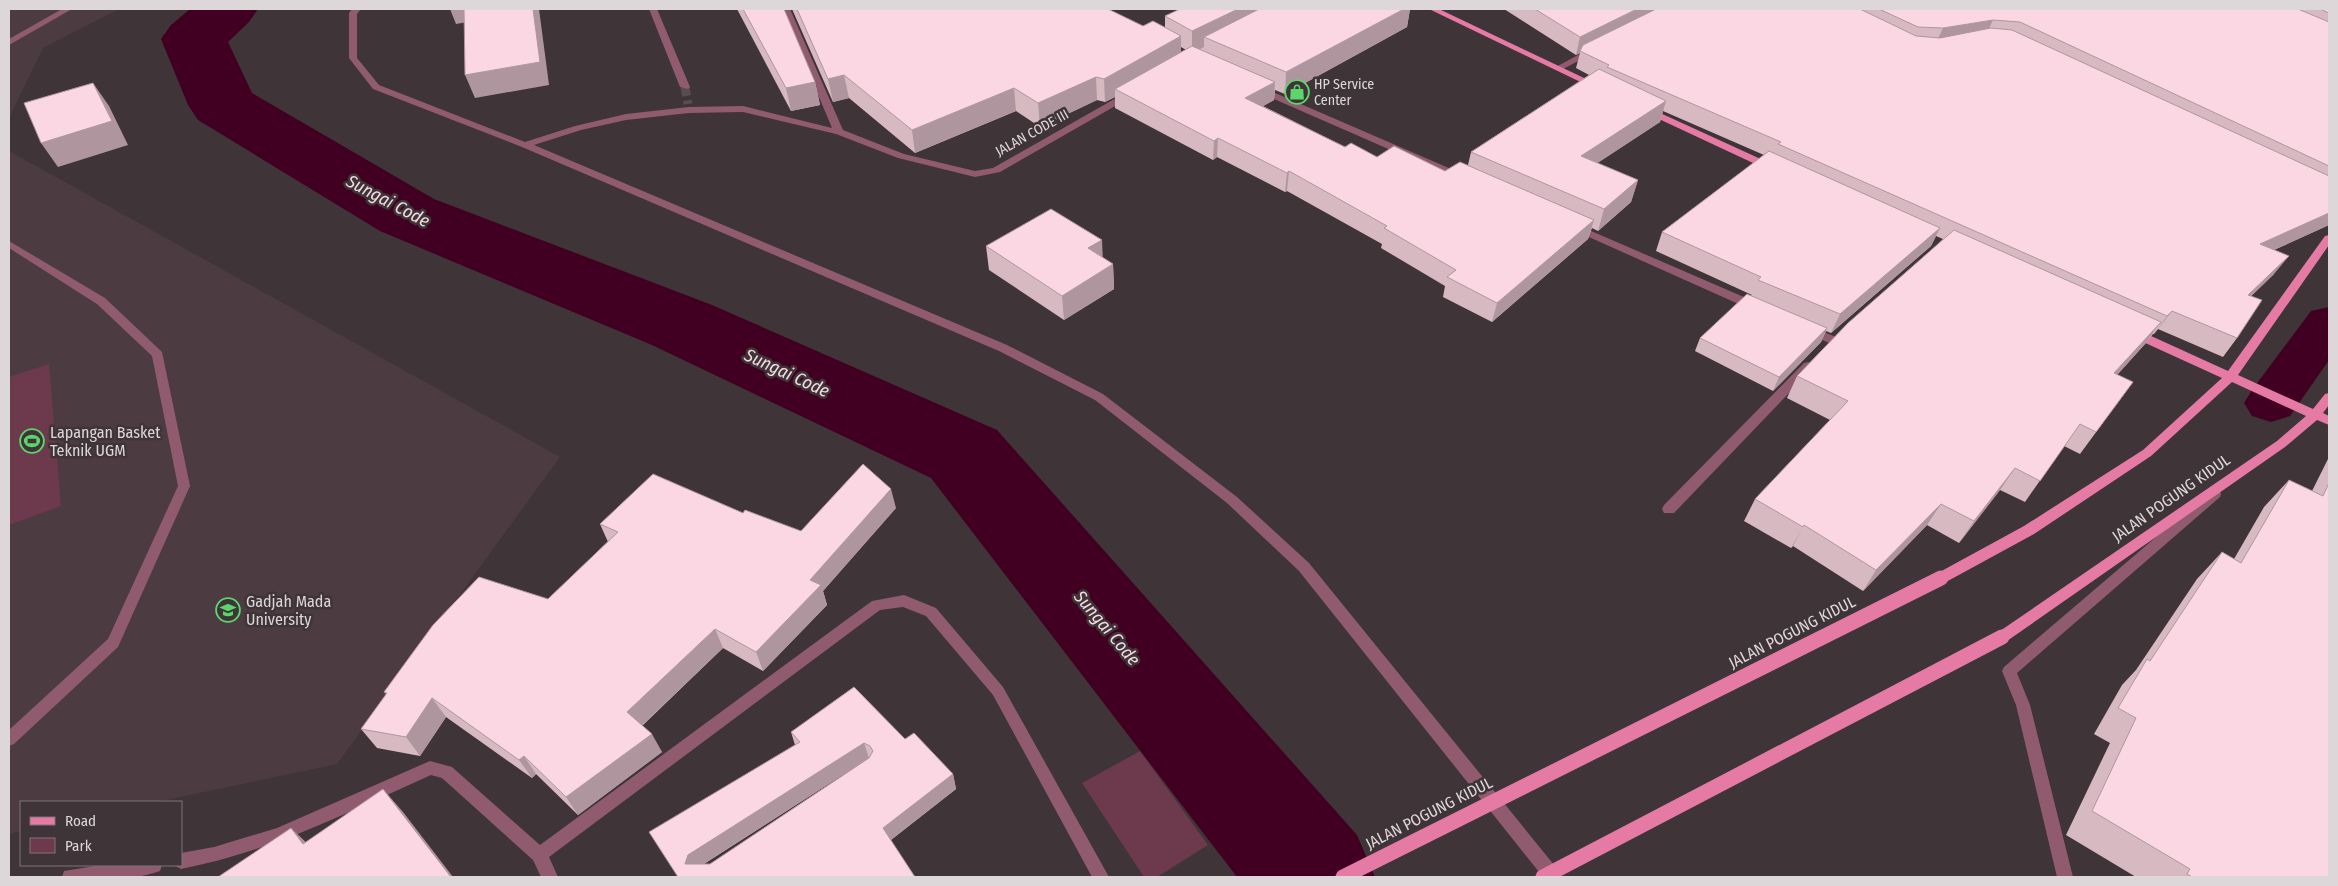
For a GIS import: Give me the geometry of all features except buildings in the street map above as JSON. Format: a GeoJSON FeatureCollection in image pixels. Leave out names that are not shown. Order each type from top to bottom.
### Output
{"type":"FeatureCollection","features":[{"type":"Feature","properties":{"kind":"main road"},"geometry":{"type":"LineString","coordinates":[[1433,9],[1609,92]]}},
{"type":"Feature","properties":{"kind":"main road"},"geometry":{"type":"LineString","coordinates":[[1635,104],[1779,171]]}},
{"type":"Feature","properties":{"kind":"main road","name":"JALAN POGUNG KIDUL"},"geometry":{"type":"LineString","coordinates":[[1342,877],[1941,578],[2029,530],[2147,453],[2230,377],[2329,238]]}},
{"type":"Feature","properties":{"kind":"main road"},"geometry":{"type":"LineString","coordinates":[[2127,330],[2329,421]]}},
{"type":"Feature","properties":{"kind":"main road","name":"JALAN POGUNG KIDUL"},"geometry":{"type":"LineString","coordinates":[[1543,877],[2002,637],[2237,475],[2315,415],[2329,397]]}},
{"type":"Feature","properties":{"kind":"street"},"geometry":{"type":"LineString","coordinates":[[9,42],[68,9]]}},
{"type":"Feature","properties":{"kind":"street"},"geometry":{"type":"LineString","coordinates":[[357,9],[353,13],[353,58],[376,87],[526,145],[1003,348],[1099,397],[1232,500],[1304,567],[1553,877]]}},
{"type":"Feature","properties":{"kind":"street"},"geometry":{"type":"LineString","coordinates":[[653,9],[685,87]]}},
{"type":"Feature","properties":{"kind":"street"},"geometry":{"type":"LineString","coordinates":[[786,9],[839,132]]}},
{"type":"Feature","properties":{"kind":"street"},"geometry":{"type":"LineString","coordinates":[[1558,68],[1600,47]]}},
{"type":"Feature","properties":{"kind":"street"},"geometry":{"type":"LineString","coordinates":[[1247,83],[1476,184]]}},
{"type":"Feature","properties":{"kind":"street","name":"JALAN CODE III"},"geometry":{"type":"LineString","coordinates":[[526,145],[578,128],[626,117],[688,107],[743,109],[782,120],[839,132],[901,156],[975,174],[996,170],[1141,88]]}},
{"type":"Feature","properties":{"kind":"street"},"geometry":{"type":"LineString","coordinates":[[1567,224],[1768,312]]}},
{"type":"Feature","properties":{"kind":"street"},"geometry":{"type":"LineString","coordinates":[[9,244],[101,302],[158,355],[184,486],[112,643],[9,739]]}},
{"type":"Feature","properties":{"kind":"street"},"geometry":{"type":"LineString","coordinates":[[1669,509],[1829,344],[1796,324]]}},
{"type":"Feature","properties":{"kind":"street"},"geometry":{"type":"LineString","coordinates":[[2064,877],[2023,705],[2009,671],[2237,475]]}},
{"type":"Feature","properties":{"kind":"street"},"geometry":{"type":"LineString","coordinates":[[539,855],[877,605],[904,601],[931,612],[998,691],[1101,877]]}},
{"type":"Feature","properties":{"kind":"street"},"geometry":{"type":"LineString","coordinates":[[182,861],[214,856],[257,843],[430,768],[446,772],[539,855],[550,877]]}},
{"type":"Feature","properties":{"kind":"street"},"geometry":{"type":"LineString","coordinates":[[70,877],[147,866]]}},
{"type":"Feature","properties":{"kind":"shaded area"},"geometry":{"type":"Polygon","coordinates":[[[9,9],[119,9],[43,48],[9,118],[9,9]]]}},
{"type":"Feature","properties":{"kind":"shaded area","name":"Gadjah Mada University"},"geometry":{"type":"Polygon","coordinates":[[[9,151],[560,457],[337,764],[162,801],[20,801],[20,831],[9,834],[9,151]]]}},
{"type":"Feature","properties":{"kind":"green space","name":"Lapangan Basket Teknik UGM"},"geometry":{"type":"Polygon","coordinates":[[[49,364],[61,506],[9,525],[9,377],[49,364]]]}},
{"type":"Feature","properties":{"kind":"green space"},"geometry":{"type":"Polygon","coordinates":[[[1140,751],[1208,845],[1157,877],[1144,877],[1082,783],[1140,751]]]}},
{"type":"Feature","properties":{"kind":"waterway","name":"Sungai Code"},"geometry":{"type":"LineString","coordinates":[[227,9],[194,39],[223,105],[407,215],[682,325],[964,454],[1313,877]]}},
{"type":"Feature","properties":{"kind":"waterway"},"geometry":{"type":"LineString","coordinates":[[2271,403],[2329,323]]}},
{"type":"Feature","properties":{"kind":"tunnel"},"geometry":{"type":"LineString","coordinates":[[685,87],[688,104]]}},
{"type":"Feature","properties":{"kind":"place","name":"HP Service Center"},"geometry":{"type":"Point","coordinates":[1297,92]}},
{"type":"Feature","properties":{"kind":"place","name":"Lapangan Basket Teknik UGM"},"geometry":{"type":"Point","coordinates":[32,441]}},
{"type":"Feature","properties":{"kind":"place","name":"Gadjah Mada University"},"geometry":{"type":"Point","coordinates":[228,610]}}]}
